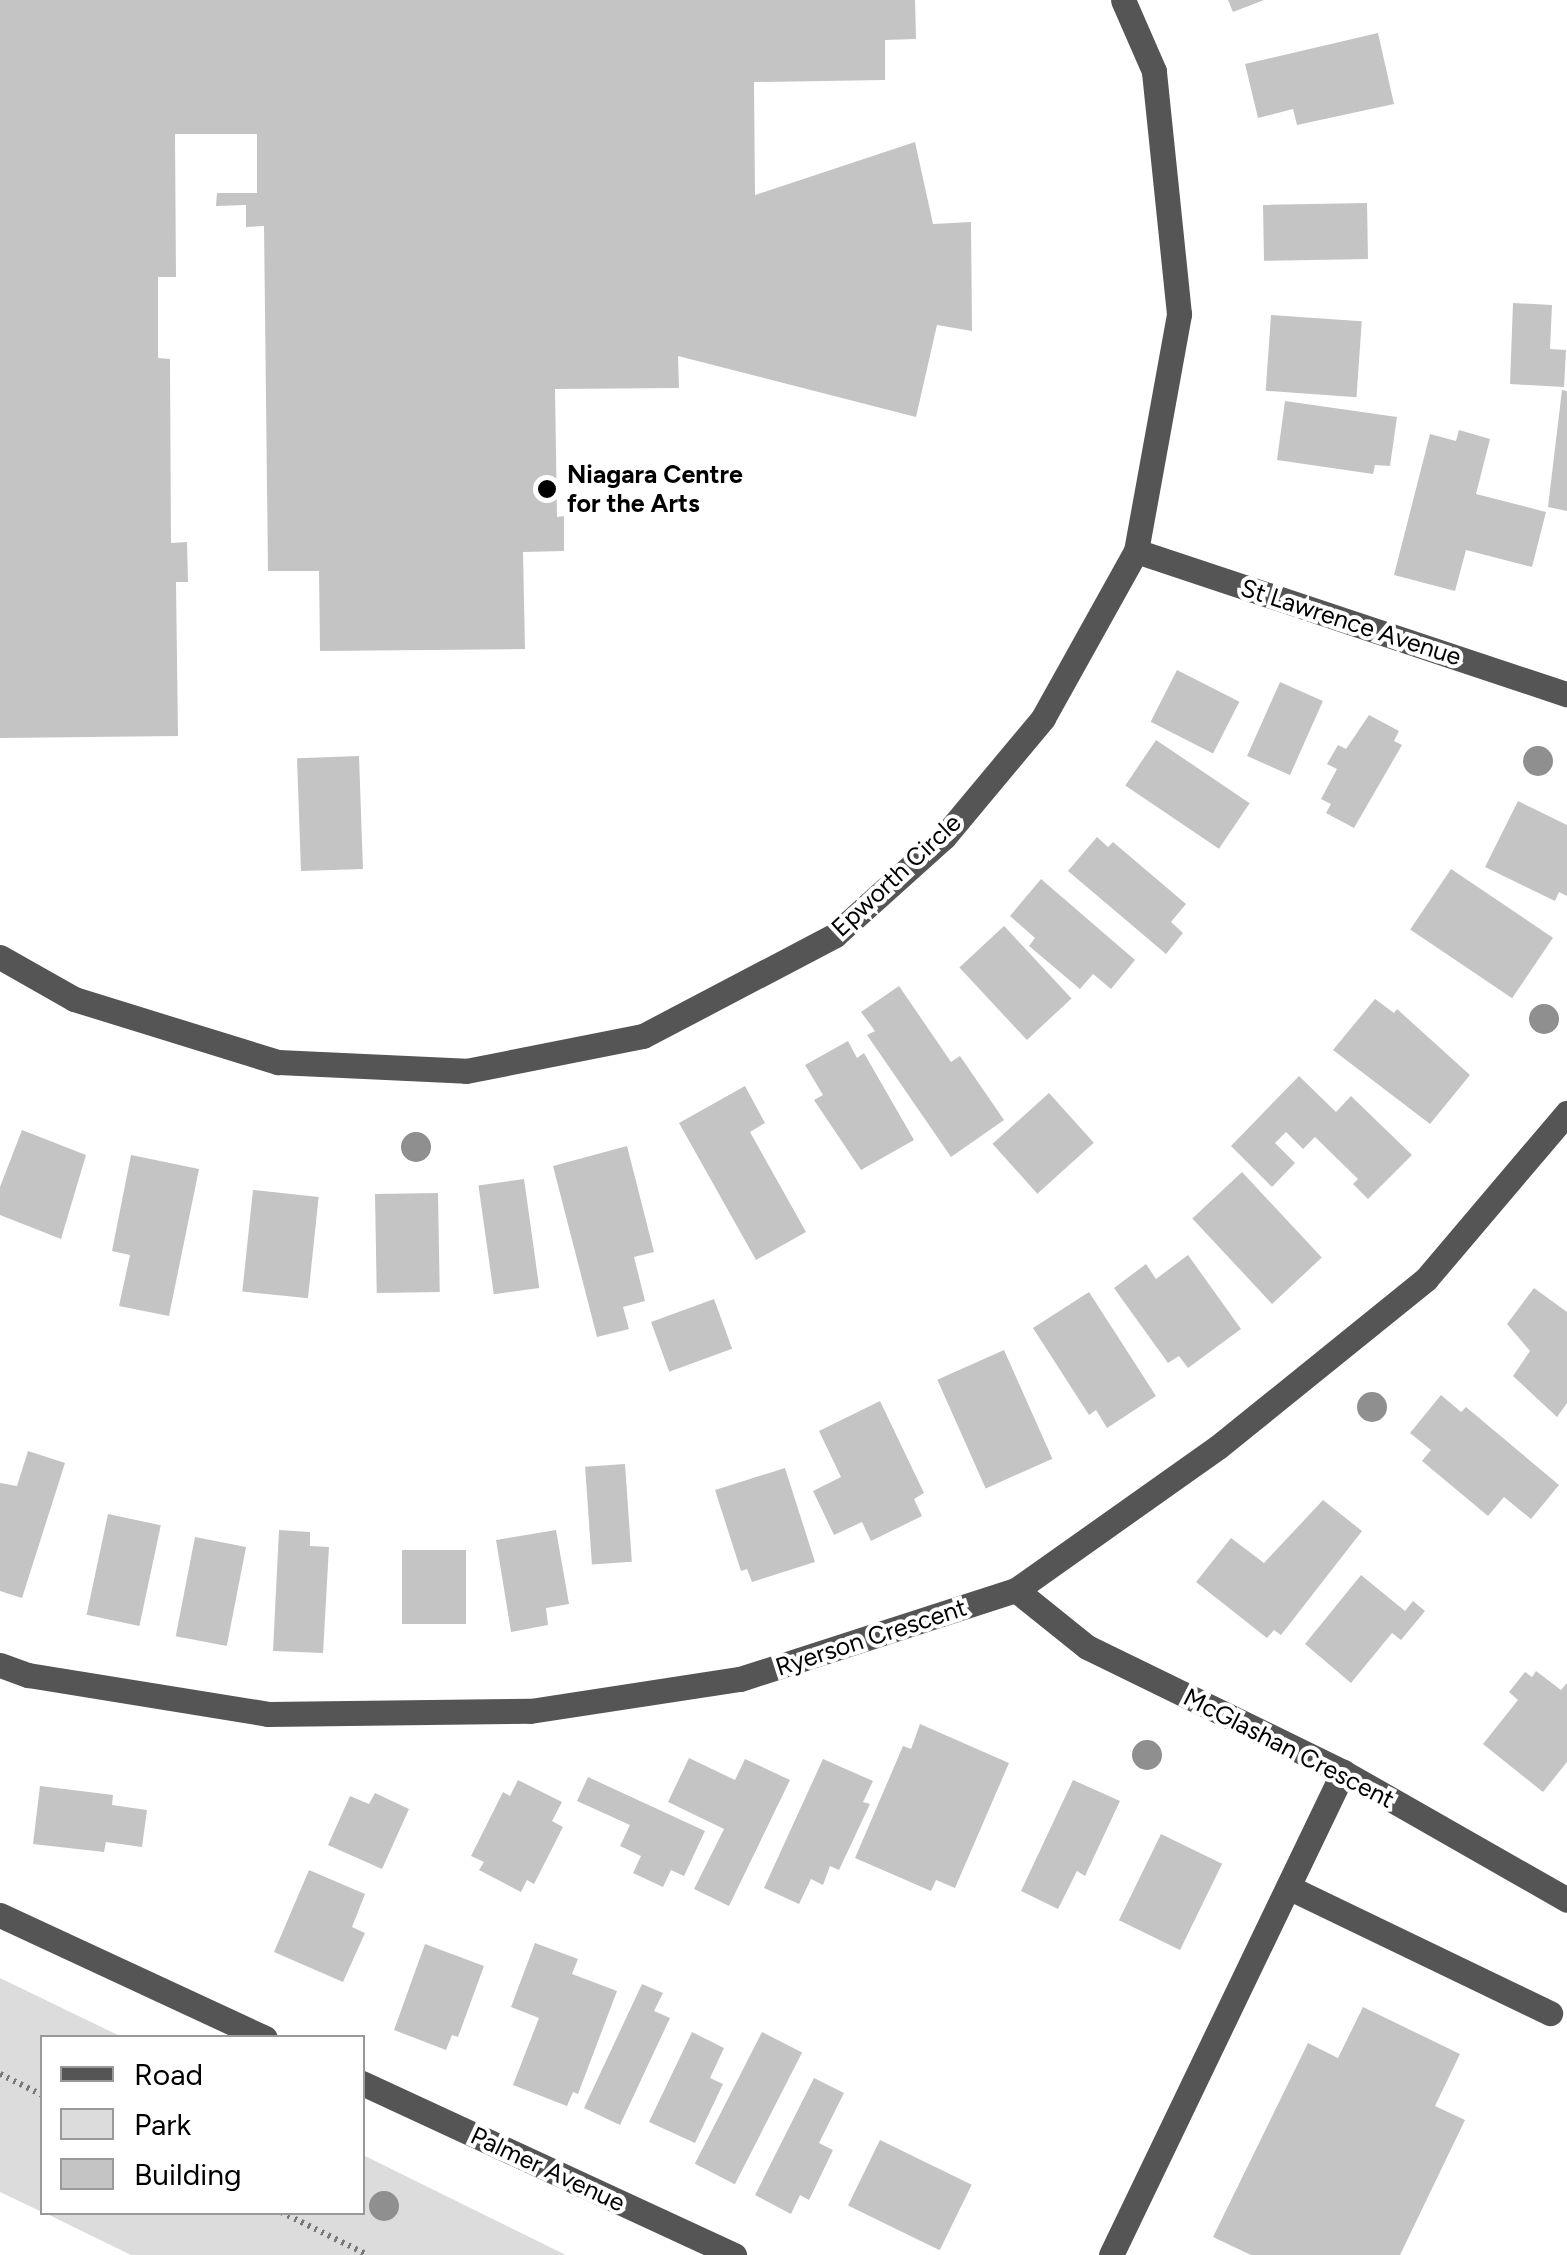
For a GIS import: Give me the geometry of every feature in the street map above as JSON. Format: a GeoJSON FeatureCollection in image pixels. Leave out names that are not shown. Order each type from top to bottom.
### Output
{"type":"FeatureCollection","features":[{"type":"Feature","properties":{"kind":"street","name":"Epworth Circle"},"geometry":{"type":"LineString","coordinates":[[0,957],[74,999],[278,1062],[466,1072],[643,1036],[834,935],[944,837],[1043,718],[1136,550],[1179,314],[1154,72],[1123,0]]}},
{"type":"Feature","properties":{"kind":"street","name":"St Lawrence Avenue"},"geometry":{"type":"LineString","coordinates":[[1136,550],[1567,694]]}},
{"type":"Feature","properties":{"kind":"street","name":"Ryerson Crescent"},"geometry":{"type":"LineString","coordinates":[[0,1665],[28,1675],[268,1714],[530,1711],[740,1679],[1016,1590],[1218,1447],[1426,1280],[1567,1113]]}},
{"type":"Feature","properties":{"kind":"street","name":"McGlashan Crescent"},"geometry":{"type":"LineString","coordinates":[[1016,1590],[1087,1647],[1343,1772],[1567,1900]]}},
{"type":"Feature","properties":{"kind":"street"},"geometry":{"type":"LineString","coordinates":[[1111,2255],[1343,1772]]}},
{"type":"Feature","properties":{"kind":"street"},"geometry":{"type":"LineString","coordinates":[[1288,1887],[1550,2013]]}},
{"type":"Feature","properties":{"kind":"street"},"geometry":{"type":"LineString","coordinates":[[0,1914],[259,2035]]}},
{"type":"Feature","properties":{"kind":"street","name":"Palmer Avenue"},"geometry":{"type":"LineString","coordinates":[[365,2084],[734,2255]]}},
{"type":"Feature","properties":{"kind":"path"},"geometry":{"type":"LineString","coordinates":[[0,2074],[40,2094]]}},
{"type":"Feature","properties":{"kind":"path"},"geometry":{"type":"LineString","coordinates":[[287,2215],[368,2255]]}},
{"type":"Feature","properties":{"kind":"green space"},"geometry":{"type":"Polygon","coordinates":[[[0,1978],[118,2035],[40,2035],[40,2211],[0,2192],[0,1978]]]}},
{"type":"Feature","properties":{"kind":"green space"},"geometry":{"type":"Polygon","coordinates":[[[365,2156],[566,2255],[131,2255],[49,2215],[365,2215],[365,2156]]]}},
{"type":"Feature","properties":{"kind":"building"},"geometry":{"type":"Polygon","coordinates":[[[0,0],[915,0],[916,39],[885,40],[885,80],[754,82],[755,195],[915,142],[933,224],[971,222],[972,331],[937,325],[916,417],[678,356],[679,388],[555,389],[557,517],[564,516],[564,551],[523,552],[525,649],[320,651],[319,571],[268,571],[264,226],[246,227],[246,205],[216,206],[217,193],[257,193],[257,134],[175,134],[176,277],[158,277],[158,358],[170,359],[171,543],[187,542],[188,582],[176,582],[178,736],[0,738],[0,0]]]}},
{"type":"Feature","properties":{"kind":"building"},"geometry":{"type":"Polygon","coordinates":[[[1228,0],[1264,0],[1233,12],[1228,0]]]}},
{"type":"Feature","properties":{"kind":"building"},"geometry":{"type":"Polygon","coordinates":[[[1378,33],[1394,104],[1297,125],[1293,109],[1258,118],[1245,64],[1378,33]]]}},
{"type":"Feature","properties":{"kind":"building"},"geometry":{"type":"Polygon","coordinates":[[[1367,203],[1368,259],[1264,261],[1263,205],[1367,203]]]}},
{"type":"Feature","properties":{"kind":"building"},"geometry":{"type":"Polygon","coordinates":[[[1513,303],[1552,305],[1550,349],[1566,350],[1564,387],[1510,384],[1513,303]]]}},
{"type":"Feature","properties":{"kind":"building"},"geometry":{"type":"Polygon","coordinates":[[[1271,315],[1362,321],[1356,397],[1266,391],[1271,315]]]}},
{"type":"Feature","properties":{"kind":"building"},"geometry":{"type":"Polygon","coordinates":[[[1562,390],[1567,391],[1567,511],[1548,507],[1562,390]]]}},
{"type":"Feature","properties":{"kind":"building"},"geometry":{"type":"Polygon","coordinates":[[[1285,401],[1397,417],[1390,466],[1375,465],[1373,474],[1277,460],[1285,401]]]}},
{"type":"Feature","properties":{"kind":"building"},"geometry":{"type":"Polygon","coordinates":[[[1459,430],[1490,439],[1476,494],[1546,512],[1532,567],[1466,550],[1455,591],[1394,575],[1430,434],[1456,441],[1459,430]]]}},
{"type":"Feature","properties":{"kind":"building"},"geometry":{"type":"Polygon","coordinates":[[[1177,670],[1239,702],[1213,753],[1151,722],[1177,670]]]}},
{"type":"Feature","properties":{"kind":"building"},"geometry":{"type":"Polygon","coordinates":[[[1280,682],[1323,701],[1290,775],[1247,756],[1280,682]]]}},
{"type":"Feature","properties":{"kind":"building"},"geometry":{"type":"Polygon","coordinates":[[[1369,715],[1399,731],[1394,741],[1402,745],[1354,828],[1326,813],[1331,804],[1321,799],[1337,769],[1327,764],[1338,745],[1346,749],[1369,715]]]}},
{"type":"Feature","properties":{"kind":"building"},"geometry":{"type":"Polygon","coordinates":[[[1156,740],[1250,803],[1219,849],[1125,786],[1156,740]]]}},
{"type":"Feature","properties":{"kind":"building"},"geometry":{"type":"Polygon","coordinates":[[[359,756],[363,869],[301,871],[297,758],[359,756]]]}},
{"type":"Feature","properties":{"kind":"building"},"geometry":{"type":"Polygon","coordinates":[[[1518,801],[1567,825],[1567,896],[1559,892],[1555,901],[1485,867],[1518,801]]]}},
{"type":"Feature","properties":{"kind":"building"},"geometry":{"type":"Polygon","coordinates":[[[1097,837],[1108,847],[1113,842],[1186,904],[1171,922],[1183,933],[1166,954],[1068,871],[1097,837]]]}},
{"type":"Feature","properties":{"kind":"building"},"geometry":{"type":"Polygon","coordinates":[[[1451,869],[1553,938],[1512,998],[1410,930],[1451,869]]]}},
{"type":"Feature","properties":{"kind":"building"},"geometry":{"type":"Polygon","coordinates":[[[1041,879],[1135,960],[1111,989],[1093,974],[1080,989],[1029,946],[1035,938],[1010,916],[1041,879]]]}},
{"type":"Feature","properties":{"kind":"building"},"geometry":{"type":"Polygon","coordinates":[[[1004,926],[1072,998],[1027,1040],[959,968],[1004,926]]]}},
{"type":"Feature","properties":{"kind":"building"},"geometry":{"type":"Polygon","coordinates":[[[899,986],[951,1062],[960,1056],[1004,1120],[951,1157],[867,1035],[875,1031],[861,1012],[899,986]]]}},
{"type":"Feature","properties":{"kind":"building"},"geometry":{"type":"Polygon","coordinates":[[[1375,999],[1394,1013],[1397,1009],[1470,1075],[1430,1124],[1333,1050],[1375,999]]]}},
{"type":"Feature","properties":{"kind":"building"},"geometry":{"type":"Polygon","coordinates":[[[848,1041],[857,1058],[864,1053],[914,1140],[861,1170],[814,1100],[823,1095],[805,1065],[848,1041]]]}},
{"type":"Feature","properties":{"kind":"building"},"geometry":{"type":"Polygon","coordinates":[[[1299,1076],[1336,1112],[1351,1096],[1412,1155],[1368,1199],[1353,1184],[1358,1179],[1315,1137],[1303,1149],[1286,1132],[1275,1143],[1295,1163],[1272,1187],[1231,1146],[1299,1076]]]}},
{"type":"Feature","properties":{"kind":"building"},"geometry":{"type":"Polygon","coordinates":[[[745,1086],[765,1123],[750,1132],[806,1232],[756,1260],[679,1123],[745,1086]]]}},
{"type":"Feature","properties":{"kind":"building"},"geometry":{"type":"Polygon","coordinates":[[[1049,1093],[1094,1143],[1037,1194],[993,1144],[1049,1093]]]}},
{"type":"Feature","properties":{"kind":"building"},"geometry":{"type":"Polygon","coordinates":[[[22,1130],[86,1155],[61,1239],[0,1215],[0,1187],[22,1130]]]}},
{"type":"Feature","properties":{"kind":"building"},"geometry":{"type":"Polygon","coordinates":[[[627,1146],[654,1252],[634,1257],[645,1301],[623,1307],[629,1329],[597,1337],[553,1166],[627,1146]]]}},
{"type":"Feature","properties":{"kind":"building"},"geometry":{"type":"Polygon","coordinates":[[[131,1155],[199,1169],[169,1316],[119,1306],[130,1255],[112,1251],[131,1155]]]}},
{"type":"Feature","properties":{"kind":"building"},"geometry":{"type":"Polygon","coordinates":[[[1242,1172],[1322,1258],[1272,1304],[1192,1218],[1242,1172]]]}},
{"type":"Feature","properties":{"kind":"building"},"geometry":{"type":"Polygon","coordinates":[[[524,1179],[539,1288],[494,1294],[478,1185],[524,1179]]]}},
{"type":"Feature","properties":{"kind":"building"},"geometry":{"type":"Polygon","coordinates":[[[253,1190],[319,1197],[308,1298],[242,1291],[253,1190]]]}},
{"type":"Feature","properties":{"kind":"building"},"geometry":{"type":"Polygon","coordinates":[[[438,1193],[440,1292],[377,1293],[375,1194],[438,1193]]]}},
{"type":"Feature","properties":{"kind":"building"},"geometry":{"type":"Polygon","coordinates":[[[1188,1255],[1241,1329],[1188,1368],[1179,1356],[1168,1363],[1114,1288],[1146,1264],[1156,1279],[1188,1255]]]}},
{"type":"Feature","properties":{"kind":"building"},"geometry":{"type":"Polygon","coordinates":[[[1534,1288],[1567,1312],[1567,1403],[1557,1417],[1513,1376],[1530,1351],[1507,1324],[1534,1288]]]}},
{"type":"Feature","properties":{"kind":"building"},"geometry":{"type":"Polygon","coordinates":[[[1089,1292],[1156,1396],[1107,1428],[1096,1410],[1089,1415],[1033,1328],[1089,1292]]]}},
{"type":"Feature","properties":{"kind":"building"},"geometry":{"type":"Polygon","coordinates":[[[714,1299],[732,1349],[669,1372],[651,1322],[714,1299]]]}},
{"type":"Feature","properties":{"kind":"building"},"geometry":{"type":"Polygon","coordinates":[[[1004,1350],[1052,1459],[986,1488],[937,1380],[1004,1350]]]}},
{"type":"Feature","properties":{"kind":"building"},"geometry":{"type":"Polygon","coordinates":[[[1441,1395],[1461,1412],[1466,1407],[1559,1485],[1531,1519],[1504,1497],[1488,1516],[1422,1461],[1431,1450],[1410,1433],[1441,1395]]]}},
{"type":"Feature","properties":{"kind":"building"},"geometry":{"type":"Polygon","coordinates":[[[880,1401],[924,1493],[914,1499],[922,1516],[871,1541],[862,1522],[834,1535],[813,1491],[841,1477],[819,1431],[880,1401]]]}},
{"type":"Feature","properties":{"kind":"building"},"geometry":{"type":"Polygon","coordinates":[[[28,1451],[65,1463],[22,1598],[0,1591],[0,1483],[17,1486],[28,1451]]]}},
{"type":"Feature","properties":{"kind":"building"},"geometry":{"type":"Polygon","coordinates":[[[625,1464],[632,1562],[592,1565],[585,1467],[625,1464]]]}},
{"type":"Feature","properties":{"kind":"building"},"geometry":{"type":"Polygon","coordinates":[[[785,1468],[815,1562],[752,1582],[747,1569],[741,1571],[715,1490],[785,1468]]]}},
{"type":"Feature","properties":{"kind":"building"},"geometry":{"type":"Polygon","coordinates":[[[1323,1500],[1362,1531],[1281,1635],[1274,1630],[1267,1638],[1196,1582],[1231,1538],[1264,1563],[1323,1500]]]}},
{"type":"Feature","properties":{"kind":"building"},"geometry":{"type":"Polygon","coordinates":[[[108,1514],[161,1525],[139,1626],[87,1615],[108,1514]]]}},
{"type":"Feature","properties":{"kind":"building"},"geometry":{"type":"Polygon","coordinates":[[[279,1530],[310,1532],[310,1546],[329,1547],[323,1653],[273,1651],[279,1530]]]}},
{"type":"Feature","properties":{"kind":"building"},"geometry":{"type":"Polygon","coordinates":[[[556,1530],[569,1604],[546,1608],[548,1625],[511,1632],[496,1540],[556,1530]]]}},
{"type":"Feature","properties":{"kind":"building"},"geometry":{"type":"Polygon","coordinates":[[[195,1537],[246,1547],[227,1646],[176,1636],[195,1537]]]}},
{"type":"Feature","properties":{"kind":"building"},"geometry":{"type":"Polygon","coordinates":[[[402,1550],[466,1550],[466,1624],[402,1624],[402,1550]]]}},
{"type":"Feature","properties":{"kind":"building"},"geometry":{"type":"Polygon","coordinates":[[[1361,1575],[1405,1611],[1413,1601],[1425,1611],[1401,1640],[1392,1633],[1351,1683],[1305,1644],[1361,1575]]]}},
{"type":"Feature","properties":{"kind":"building"},"geometry":{"type":"Polygon","coordinates":[[[1536,1671],[1561,1690],[1567,1683],[1567,1762],[1543,1792],[1483,1744],[1518,1700],[1509,1692],[1525,1672],[1532,1677],[1536,1671]]]}},
{"type":"Feature","properties":{"kind":"building"},"geometry":{"type":"Polygon","coordinates":[[[920,1724],[1009,1763],[955,1888],[936,1880],[931,1891],[855,1858],[903,1746],[911,1749],[920,1724]]]}},
{"type":"Feature","properties":{"kind":"building"},"geometry":{"type":"Polygon","coordinates":[[[689,1758],[735,1780],[745,1759],[790,1780],[729,1906],[694,1889],[724,1829],[668,1802],[689,1758]]]}},
{"type":"Feature","properties":{"kind":"building"},"geometry":{"type":"Polygon","coordinates":[[[823,1759],[873,1781],[863,1802],[870,1804],[839,1870],[830,1866],[823,1885],[811,1879],[799,1904],[764,1888],[823,1759]]]}},
{"type":"Feature","properties":{"kind":"building"},"geometry":{"type":"Polygon","coordinates":[[[588,1777],[705,1831],[684,1876],[671,1870],[663,1887],[633,1873],[641,1856],[620,1846],[630,1825],[577,1801],[588,1777]]]}},
{"type":"Feature","properties":{"kind":"building"},"geometry":{"type":"Polygon","coordinates":[[[518,1780],[562,1802],[552,1821],[563,1827],[534,1884],[527,1880],[521,1892],[479,1870],[484,1862],[471,1856],[503,1792],[510,1796],[518,1780]]]}},
{"type":"Feature","properties":{"kind":"building"},"geometry":{"type":"Polygon","coordinates":[[[1073,1780],[1120,1801],[1085,1876],[1077,1871],[1058,1909],[1021,1891],[1073,1780]]]}},
{"type":"Feature","properties":{"kind":"building"},"geometry":{"type":"Polygon","coordinates":[[[40,1786],[113,1795],[112,1805],[147,1810],[142,1847],[106,1842],[104,1852],[33,1844],[40,1786]]]}},
{"type":"Feature","properties":{"kind":"building"},"geometry":{"type":"Polygon","coordinates":[[[375,1793],[409,1809],[382,1869],[328,1845],[350,1796],[369,1804],[375,1793]]]}},
{"type":"Feature","properties":{"kind":"building"},"geometry":{"type":"Polygon","coordinates":[[[1161,1834],[1222,1864],[1180,1950],[1119,1920],[1161,1834]]]}},
{"type":"Feature","properties":{"kind":"building"},"geometry":{"type":"Polygon","coordinates":[[[309,1870],[365,1894],[352,1927],[365,1933],[343,1982],[274,1952],[309,1870]]]}},
{"type":"Feature","properties":{"kind":"building"},"geometry":{"type":"Polygon","coordinates":[[[535,1943],[578,1959],[572,1974],[617,1991],[578,2094],[573,2092],[567,2106],[513,2085],[539,2018],[511,2007],[535,1943]]]}},
{"type":"Feature","properties":{"kind":"building"},"geometry":{"type":"Polygon","coordinates":[[[425,1944],[484,1966],[458,2037],[452,2035],[446,2050],[394,2030],[425,1944]]]}},
{"type":"Feature","properties":{"kind":"building"},"geometry":{"type":"Polygon","coordinates":[[[642,1984],[663,1993],[654,2011],[670,2018],[620,2125],[584,2108],[642,1984]]]}},
{"type":"Feature","properties":{"kind":"building"},"geometry":{"type":"Polygon","coordinates":[[[1363,2007],[1460,2054],[1435,2106],[1465,2120],[1400,2255],[1251,2255],[1213,2237],[1308,2043],[1338,2058],[1363,2007]]]}},
{"type":"Feature","properties":{"kind":"building"},"geometry":{"type":"Polygon","coordinates":[[[692,2032],[724,2048],[710,2078],[723,2084],[695,2143],[649,2122],[692,2032]]]}},
{"type":"Feature","properties":{"kind":"building"},"geometry":{"type":"Polygon","coordinates":[[[762,2032],[802,2052],[735,2184],[695,2164],[762,2032]]]}},
{"type":"Feature","properties":{"kind":"building"},"geometry":{"type":"Polygon","coordinates":[[[814,2078],[844,2093],[819,2143],[833,2150],[809,2200],[800,2195],[791,2214],[755,2195],[814,2078]]]}},
{"type":"Feature","properties":{"kind":"building"},"geometry":{"type":"Polygon","coordinates":[[[880,2140],[972,2185],[940,2250],[848,2206],[880,2140]]]}},
{"type":"Feature","properties":{"kind":"place","name":"Niagara Centre for the Arts"},"geometry":{"type":"Point","coordinates":[547,489]}}]}
